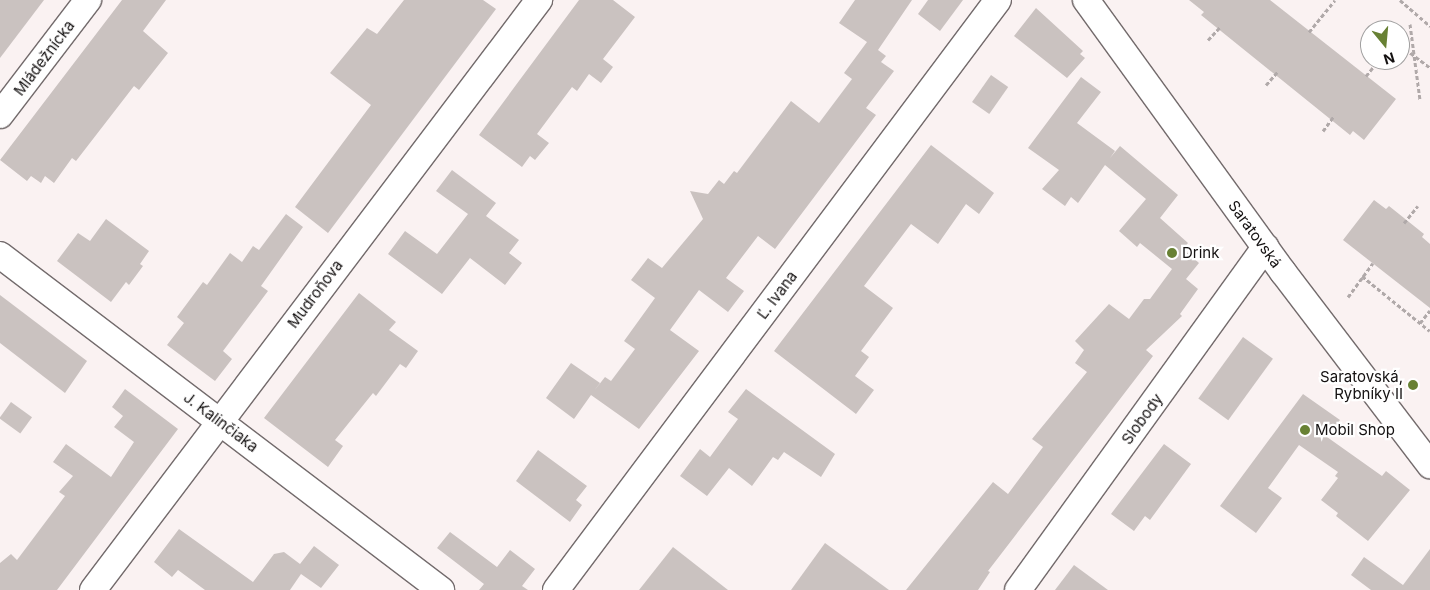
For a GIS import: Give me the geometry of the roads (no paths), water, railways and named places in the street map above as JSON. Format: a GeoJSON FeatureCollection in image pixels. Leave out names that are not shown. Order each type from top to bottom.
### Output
{"type":"FeatureCollection","features":[{"type":"Feature","properties":{"kind":"street","name":"Mládežnícka"},"geometry":{"type":"LineString","coordinates":[[0,116],[88,0]]}},
{"type":"Feature","properties":{"kind":"street","name":"Mudroňova"},"geometry":{"type":"LineString","coordinates":[[93,590],[539,0]]}},
{"type":"Feature","properties":{"kind":"street","name":"Ľ. Ivana"},"geometry":{"type":"LineString","coordinates":[[556,590],[998,0]]}},
{"type":"Feature","properties":{"kind":"street","name":"Saratovská"},"geometry":{"type":"LineString","coordinates":[[1086,0],[1265,247],[1430,465]]}},
{"type":"Feature","properties":{"kind":"street","name":"Slobody"},"geometry":{"type":"LineString","coordinates":[[1018,590],[1265,247]]}},
{"type":"Feature","properties":{"kind":"street","name":"J. Kalinčiaka"},"geometry":{"type":"LineString","coordinates":[[0,255],[441,590]]}},
{"type":"Feature","properties":{"kind":"place","name":"Drink"},"geometry":{"type":"Point","coordinates":[1172,253]}},
{"type":"Feature","properties":{"kind":"place","name":"Saratovská, Rybníky II"},"geometry":{"type":"Point","coordinates":[1413,385]}},
{"type":"Feature","properties":{"kind":"place","name":"Mobil Shop"},"geometry":{"type":"Point","coordinates":[1305,430]}}]}
